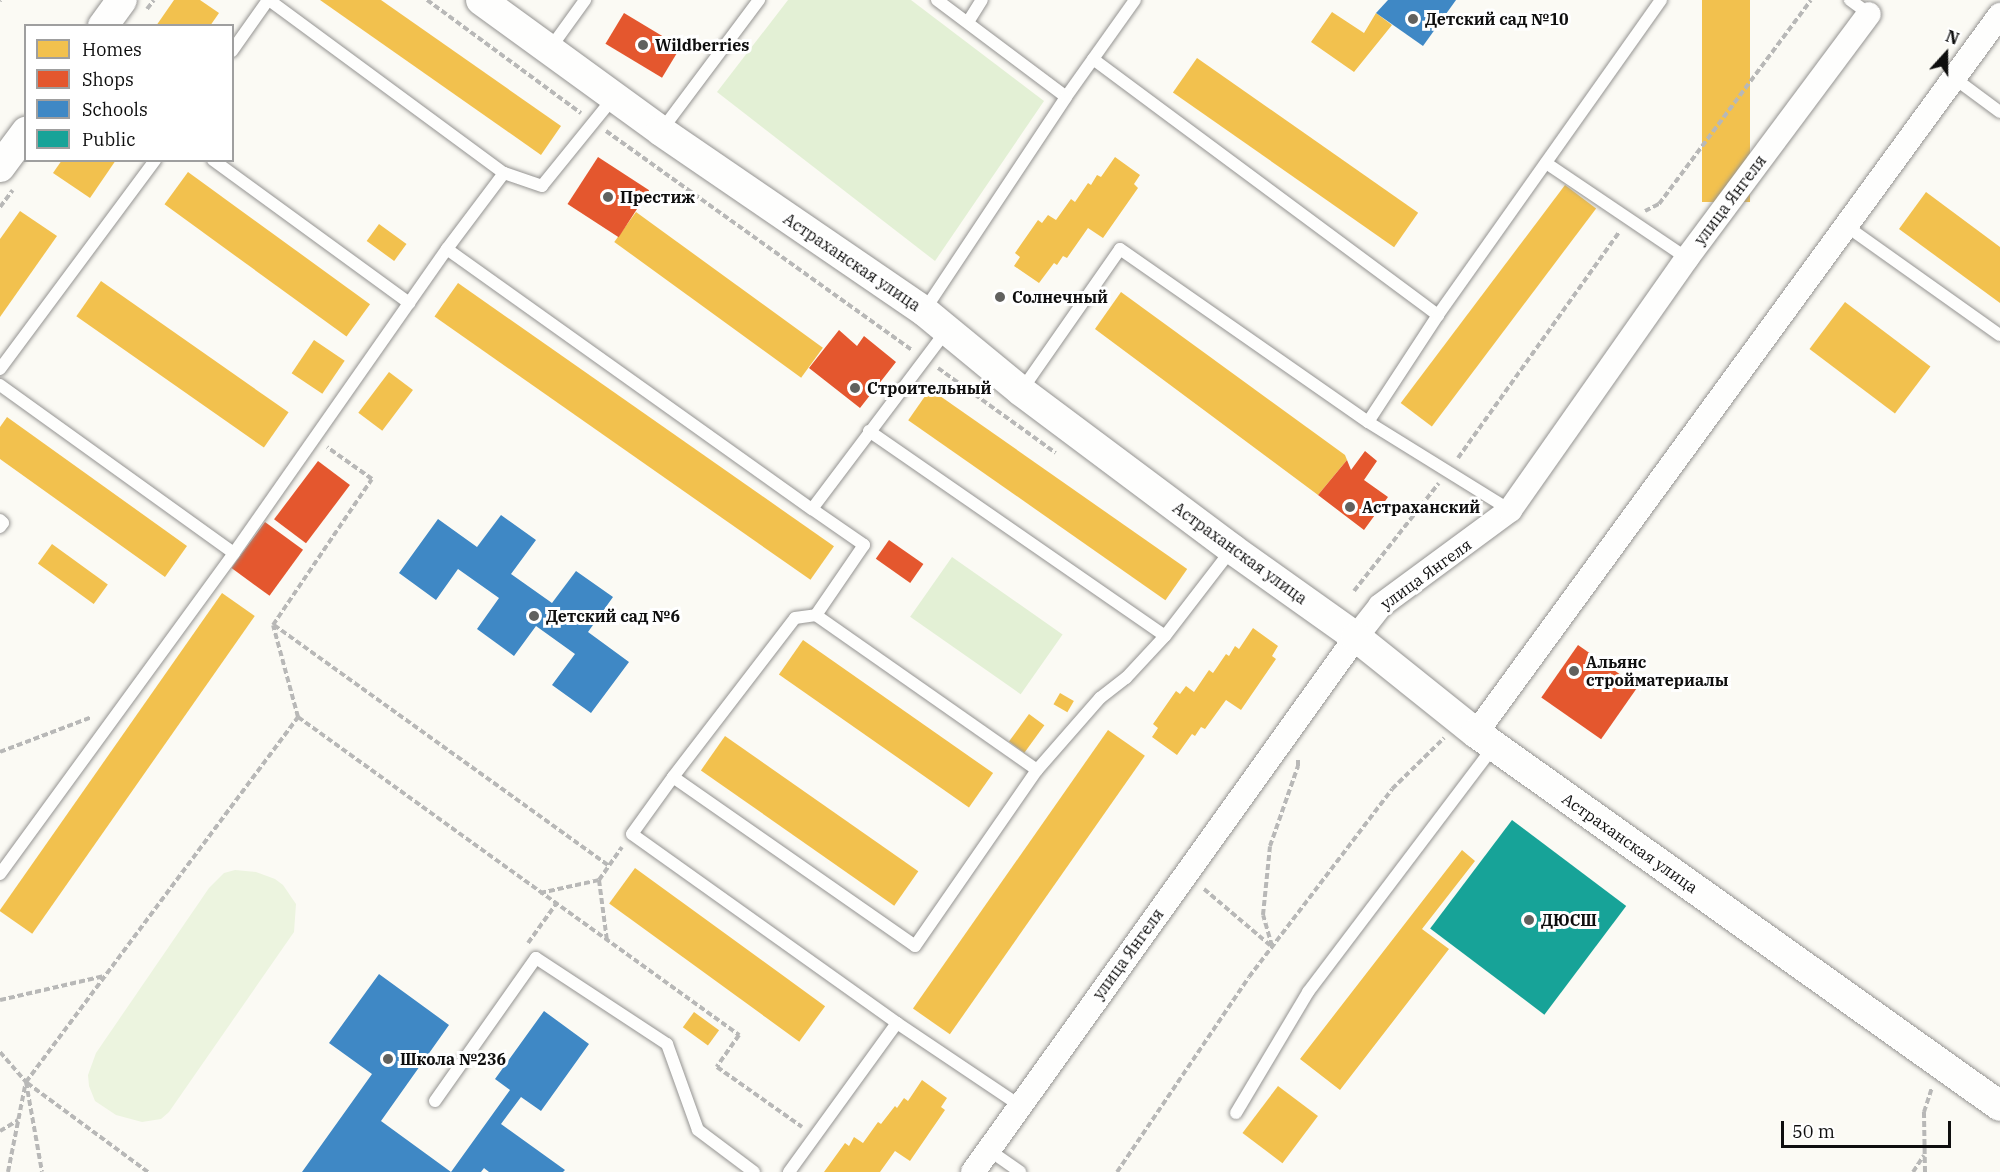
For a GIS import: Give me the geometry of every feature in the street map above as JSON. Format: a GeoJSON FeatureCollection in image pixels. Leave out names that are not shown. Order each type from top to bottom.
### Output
{"type":"FeatureCollection","features":[{"type":"Feature","properties":{"kind":"street"},"geometry":{"type":"LineString","coordinates":[[104,24],[122,0]]}},
{"type":"Feature","properties":{"kind":"street","name":"Астраханская улица"},"geometry":{"type":"LineString","coordinates":[[481,0],[615,96],[661,132],[924,311],[1021,391],[1232,549],[1356,637],[1473,738],[2000,1106]]}},
{"type":"Feature","properties":{"kind":"street","name":"улица Янгеля"},"geometry":{"type":"LineString","coordinates":[[973,1172],[1356,637],[1380,606],[1510,510],[1687,258],[1869,14]]}},
{"type":"Feature","properties":{"kind":"street"},"geometry":{"type":"LineString","coordinates":[[1473,738],[2000,15]]}},
{"type":"Feature","properties":{"kind":"street"},"geometry":{"type":"LineString","coordinates":[[0,167],[24,135]]}},
{"type":"Feature","properties":{"kind":"lane"},"geometry":{"type":"LineString","coordinates":[[234,48],[268,0],[504,173],[542,186],[615,96]]}},
{"type":"Feature","properties":{"kind":"lane"},"geometry":{"type":"LineString","coordinates":[[549,50],[585,0]]}},
{"type":"Feature","properties":{"kind":"lane"},"geometry":{"type":"LineString","coordinates":[[661,132],[759,0]]}},
{"type":"Feature","properties":{"kind":"lane"},"geometry":{"type":"LineString","coordinates":[[937,0],[1066,97]]}},
{"type":"Feature","properties":{"kind":"lane"},"geometry":{"type":"LineString","coordinates":[[968,22],[982,0]]}},
{"type":"Feature","properties":{"kind":"lane"},"geometry":{"type":"LineString","coordinates":[[924,311],[1066,97],[1135,0]]}},
{"type":"Feature","properties":{"kind":"lane"},"geometry":{"type":"LineString","coordinates":[[1368,422],[1438,315],[1661,0]]}},
{"type":"Feature","properties":{"kind":"lane"},"geometry":{"type":"LineString","coordinates":[[1850,0],[1869,14]]}},
{"type":"Feature","properties":{"kind":"lane"},"geometry":{"type":"LineString","coordinates":[[1093,59],[1438,315]]}},
{"type":"Feature","properties":{"kind":"lane"},"geometry":{"type":"LineString","coordinates":[[1954,78],[2000,112]]}},
{"type":"Feature","properties":{"kind":"lane"},"geometry":{"type":"LineString","coordinates":[[0,369],[154,162]]}},
{"type":"Feature","properties":{"kind":"lane"},"geometry":{"type":"LineString","coordinates":[[216,162],[409,303]]}},
{"type":"Feature","properties":{"kind":"lane"},"geometry":{"type":"LineString","coordinates":[[1546,163],[1687,258]]}},
{"type":"Feature","properties":{"kind":"lane"},"geometry":{"type":"LineString","coordinates":[[0,874],[234,553],[447,249],[504,173]]}},
{"type":"Feature","properties":{"kind":"lane"},"geometry":{"type":"LineString","coordinates":[[1845,225],[2000,335]]}},
{"type":"Feature","properties":{"kind":"lane"},"geometry":{"type":"LineString","coordinates":[[447,249],[864,545],[816,615]]}},
{"type":"Feature","properties":{"kind":"lane"},"geometry":{"type":"LineString","coordinates":[[1021,391],[1120,249],[1368,422],[1510,510]]}},
{"type":"Feature","properties":{"kind":"lane"},"geometry":{"type":"LineString","coordinates":[[812,509],[869,430],[946,331]]}},
{"type":"Feature","properties":{"kind":"lane"},"geometry":{"type":"LineString","coordinates":[[0,385],[234,553]]}},
{"type":"Feature","properties":{"kind":"lane"},"geometry":{"type":"LineString","coordinates":[[869,430],[1165,636]]}},
{"type":"Feature","properties":{"kind":"lane"},"geometry":{"type":"LineString","coordinates":[[0,520],[3,523],[0,527]]}},
{"type":"Feature","properties":{"kind":"lane"},"geometry":{"type":"LineString","coordinates":[[674,777],[915,946],[1037,770],[1100,698],[1126,678],[1165,636],[1232,549]]}},
{"type":"Feature","properties":{"kind":"lane"},"geometry":{"type":"LineString","coordinates":[[1019,1105],[897,1023],[632,834],[795,618],[816,615],[1037,770]]}},
{"type":"Feature","properties":{"kind":"lane"},"geometry":{"type":"LineString","coordinates":[[1236,1113],[1308,992],[1473,738]]}},
{"type":"Feature","properties":{"kind":"lane"},"geometry":{"type":"LineString","coordinates":[[435,1101],[536,958],[667,1044],[698,1130],[754,1172]]}},
{"type":"Feature","properties":{"kind":"lane"},"geometry":{"type":"LineString","coordinates":[[789,1172],[897,1023]]}},
{"type":"Feature","properties":{"kind":"lane"},"geometry":{"type":"LineString","coordinates":[[989,1150],[1020,1172]]}},
{"type":"Feature","properties":{"kind":"path"},"geometry":{"type":"LineString","coordinates":[[1354,591],[1448,472],[1629,219],[1659,204],[1811,0]]}},
{"type":"Feature","properties":{"kind":"path"},"geometry":{"type":"LineString","coordinates":[[315,438],[372,479],[273,625],[298,717],[739,1035],[717,1067],[815,1136]]}},
{"type":"Feature","properties":{"kind":"path"},"geometry":{"type":"LineString","coordinates":[[273,625],[609,866]]}},
{"type":"Feature","properties":{"kind":"path"},"geometry":{"type":"LineString","coordinates":[[0,752],[121,707]]}},
{"type":"Feature","properties":{"kind":"path"},"geometry":{"type":"LineString","coordinates":[[8,1172],[26,1083],[298,717]]}},
{"type":"Feature","properties":{"kind":"path"},"geometry":{"type":"LineString","coordinates":[[1272,946],[1263,915],[1270,846],[1298,766],[1297,719]]}},
{"type":"Feature","properties":{"kind":"path"},"geometry":{"type":"LineString","coordinates":[[1116,1172],[1272,946],[1392,789],[1473,738]]}},
{"type":"Feature","properties":{"kind":"path"},"geometry":{"type":"LineString","coordinates":[[539,893],[599,880],[632,834]]}},
{"type":"Feature","properties":{"kind":"path"},"geometry":{"type":"LineString","coordinates":[[1186,873],[1272,946]]}},
{"type":"Feature","properties":{"kind":"path"},"geometry":{"type":"LineString","coordinates":[[599,880],[607,942]]}},
{"type":"Feature","properties":{"kind":"path"},"geometry":{"type":"LineString","coordinates":[[536,958],[526,946],[556,904]]}},
{"type":"Feature","properties":{"kind":"path"},"geometry":{"type":"LineString","coordinates":[[0,1000],[105,976]]}},
{"type":"Feature","properties":{"kind":"path"},"geometry":{"type":"LineString","coordinates":[[0,1052],[26,1083],[148,1172]]}},
{"type":"Feature","properties":{"kind":"path"},"geometry":{"type":"LineString","coordinates":[[1925,1172],[1924,1112],[1933,1082],[1948,1068]]}},
{"type":"Feature","properties":{"kind":"path"},"geometry":{"type":"LineString","coordinates":[[26,1083],[42,1172]]}},
{"type":"Feature","properties":{"kind":"path"},"geometry":{"type":"LineString","coordinates":[[0,1131],[18,1120]]}},
{"type":"Feature","properties":{"kind":"path"},"geometry":{"type":"LineString","coordinates":[[1913,1172],[1925,1155]]}},
{"type":"Feature","properties":{"kind":"green space"},"geometry":{"type":"Polygon","coordinates":[[[788,0],[911,0],[1044,101],[935,261],[717,92],[788,0]]]}},
{"type":"Feature","properties":{"kind":"green space"},"geometry":{"type":"Polygon","coordinates":[[[952,557],[1063,634],[1021,694],[910,617],[952,557]]]}},
{"type":"Feature","properties":{"kind":"green space"},"geometry":{"type":"Polygon","coordinates":[[[235,870],[256,872],[275,879],[283,885],[296,904],[294,932],[169,1112],[161,1119],[142,1122],[116,1115],[95,1101],[89,1086],[88,1075],[96,1053],[209,888],[224,873],[235,870]]]}},
{"type":"Feature","properties":{"kind":"building: Homes"},"geometry":{"type":"Polygon","coordinates":[[[174,0],[200,0],[219,13],[211,24],[157,24],[174,0]]]}},
{"type":"Feature","properties":{"kind":"building: Homes"},"geometry":{"type":"Polygon","coordinates":[[[320,0],[381,0],[561,126],[541,155],[320,0]]]}},
{"type":"Feature","properties":{"kind":"building: Homes"},"geometry":{"type":"Polygon","coordinates":[[[1702,0],[1750,0],[1750,202],[1702,202],[1702,0]]]}},
{"type":"Feature","properties":{"kind":"building: Homes"},"geometry":{"type":"Polygon","coordinates":[[[1332,12],[1364,33],[1376,13],[1392,25],[1354,72],[1311,42],[1332,12]]]}},
{"type":"Feature","properties":{"kind":"building: Homes"},"geometry":{"type":"Polygon","coordinates":[[[1197,58],[1418,213],[1394,247],[1173,92],[1197,58]]]}},
{"type":"Feature","properties":{"kind":"building: Homes"},"geometry":{"type":"Polygon","coordinates":[[[1115,157],[1140,175],[1134,184],[1138,188],[1103,238],[1088,228],[1067,258],[1063,256],[1057,265],[1054,263],[1039,283],[1014,266],[1020,257],[1015,253],[1038,220],[1042,223],[1048,215],[1056,220],[1071,199],[1075,202],[1088,183],[1091,185],[1097,175],[1101,177],[1115,157]]]}},
{"type":"Feature","properties":{"kind":"building: Homes"},"geometry":{"type":"Polygon","coordinates":[[[61,162],[115,162],[90,198],[53,173],[61,162]]]}},
{"type":"Feature","properties":{"kind":"building: Homes"},"geometry":{"type":"Polygon","coordinates":[[[188,172],[370,304],[347,337],[164,204],[188,172]]]}},
{"type":"Feature","properties":{"kind":"building: Homes"},"geometry":{"type":"Polygon","coordinates":[[[1565,185],[1596,208],[1432,426],[1401,403],[1565,185]]]}},
{"type":"Feature","properties":{"kind":"building: Homes"},"geometry":{"type":"Polygon","coordinates":[[[1926,192],[2000,247],[2000,303],[1899,229],[1926,192]]]}},
{"type":"Feature","properties":{"kind":"building: Homes"},"geometry":{"type":"Polygon","coordinates":[[[20,211],[57,236],[0,317],[0,239],[20,211]]]}},
{"type":"Feature","properties":{"kind":"building: Homes"},"geometry":{"type":"Polygon","coordinates":[[[636,212],[823,348],[801,378],[614,242],[636,212]]]}},
{"type":"Feature","properties":{"kind":"building: Homes"},"geometry":{"type":"Polygon","coordinates":[[[379,224],[407,244],[394,261],[367,241],[379,224]]]}},
{"type":"Feature","properties":{"kind":"building: Homes"},"geometry":{"type":"Polygon","coordinates":[[[101,281],[289,412],[264,448],[76,316],[101,281]]]}},
{"type":"Feature","properties":{"kind":"building: Homes"},"geometry":{"type":"Polygon","coordinates":[[[458,283],[834,546],[810,580],[434,317],[458,283]]]}},
{"type":"Feature","properties":{"kind":"building: Homes"},"geometry":{"type":"Polygon","coordinates":[[[1121,292],[1345,455],[1347,460],[1318,495],[1095,329],[1121,292]]]}},
{"type":"Feature","properties":{"kind":"building: Homes"},"geometry":{"type":"Polygon","coordinates":[[[1845,302],[1930,366],[1895,414],[1809,349],[1845,302]]]}},
{"type":"Feature","properties":{"kind":"building: Homes"},"geometry":{"type":"Polygon","coordinates":[[[314,340],[345,361],[322,394],[292,373],[314,340]]]}},
{"type":"Feature","properties":{"kind":"building: Homes"},"geometry":{"type":"Polygon","coordinates":[[[389,372],[413,390],[382,431],[358,413],[389,372]]]}},
{"type":"Feature","properties":{"kind":"building: Homes"},"geometry":{"type":"Polygon","coordinates":[[[930,389],[1187,569],[1165,600],[908,420],[930,389]]]}},
{"type":"Feature","properties":{"kind":"building: Homes"},"geometry":{"type":"Polygon","coordinates":[[[7,417],[187,546],[165,577],[0,459],[0,427],[7,417]]]}},
{"type":"Feature","properties":{"kind":"building: Homes"},"geometry":{"type":"Polygon","coordinates":[[[52,544],[108,585],[94,604],[38,563],[52,544]]]}},
{"type":"Feature","properties":{"kind":"building: Homes"},"geometry":{"type":"Polygon","coordinates":[[[222,593],[255,616],[32,934],[0,910],[222,593]]]}},
{"type":"Feature","properties":{"kind":"building: Homes"},"geometry":{"type":"Polygon","coordinates":[[[1253,628],[1278,646],[1272,656],[1276,659],[1241,710],[1226,700],[1205,729],[1201,727],[1195,736],[1192,734],[1177,755],[1152,737],[1158,728],[1153,724],[1176,691],[1180,694],[1186,686],[1194,692],[1209,670],[1213,673],[1226,654],[1229,656],[1235,646],[1239,649],[1253,628]]]}},
{"type":"Feature","properties":{"kind":"building: Homes"},"geometry":{"type":"Polygon","coordinates":[[[803,640],[993,773],[969,807],[779,674],[803,640]]]}},
{"type":"Feature","properties":{"kind":"building: Homes"},"geometry":{"type":"Polygon","coordinates":[[[1060,693],[1074,701],[1067,712],[1054,704],[1060,693]]]}},
{"type":"Feature","properties":{"kind":"building: Homes"},"geometry":{"type":"Polygon","coordinates":[[[1029,714],[1044,725],[1024,753],[1009,742],[1029,714]]]}},
{"type":"Feature","properties":{"kind":"building: Homes"},"geometry":{"type":"Polygon","coordinates":[[[1108,730],[1145,756],[950,1034],[913,1009],[1108,730]]]}},
{"type":"Feature","properties":{"kind":"building: Homes"},"geometry":{"type":"Polygon","coordinates":[[[725,736],[918,871],[894,906],[701,770],[725,736]]]}},
{"type":"Feature","properties":{"kind":"building: Homes"},"geometry":{"type":"Polygon","coordinates":[[[1462,850],[1475,861],[1422,929],[1449,949],[1340,1090],[1300,1059],[1462,850]]]}},
{"type":"Feature","properties":{"kind":"building: Homes"},"geometry":{"type":"Polygon","coordinates":[[[635,868],[825,1006],[799,1042],[609,904],[635,868]]]}},
{"type":"Feature","properties":{"kind":"building: Homes"},"geometry":{"type":"Polygon","coordinates":[[[694,1012],[719,1030],[708,1046],[683,1027],[694,1012]]]}},
{"type":"Feature","properties":{"kind":"building: Homes"},"geometry":{"type":"Polygon","coordinates":[[[922,1080],[947,1098],[941,1107],[945,1110],[910,1161],[895,1151],[880,1172],[824,1172],[845,1143],[849,1146],[854,1137],[863,1143],[878,1122],[881,1124],[895,1106],[897,1108],[904,1098],[908,1101],[922,1080]]]}},
{"type":"Feature","properties":{"kind":"building: Homes"},"geometry":{"type":"Polygon","coordinates":[[[1278,1086],[1318,1116],[1282,1163],[1242,1133],[1278,1086]]]}},
{"type":"Feature","properties":{"kind":"building: Shops","name":"Wildberries"},"geometry":{"type":"Polygon","coordinates":[[[624,13],[681,47],[662,78],[605,44],[624,13]]]}},
{"type":"Feature","properties":{"kind":"building: Shops","name":"Престиж"},"geometry":{"type":"Polygon","coordinates":[[[598,157],[649,190],[619,237],[568,204],[598,157]]]}},
{"type":"Feature","properties":{"kind":"building: Shops","name":"Строительный"},"geometry":{"type":"Polygon","coordinates":[[[839,330],[857,346],[864,336],[896,362],[860,408],[809,368],[839,330]]]}},
{"type":"Feature","properties":{"kind":"building: Shops"},"geometry":{"type":"Polygon","coordinates":[[[1365,451],[1377,461],[1364,480],[1388,497],[1364,530],[1318,495],[1347,460],[1351,470],[1365,451]]]}},
{"type":"Feature","properties":{"kind":"building: Shops"},"geometry":{"type":"Polygon","coordinates":[[[318,461],[350,485],[306,543],[274,519],[318,461]]]}},
{"type":"Feature","properties":{"kind":"building: Shops"},"geometry":{"type":"Polygon","coordinates":[[[265,522],[303,550],[270,596],[231,568],[265,522]]]}},
{"type":"Feature","properties":{"kind":"building: Shops"},"geometry":{"type":"Polygon","coordinates":[[[889,540],[923,564],[910,583],[876,559],[889,540]]]}},
{"type":"Feature","properties":{"kind":"building: Shops"},"geometry":{"type":"Polygon","coordinates":[[[1578,645],[1638,687],[1601,739],[1541,697],[1578,645]]]}},
{"type":"Feature","properties":{"kind":"building: Schools","name":"Детский сад №10"},"geometry":{"type":"Polygon","coordinates":[[[1388,0],[1456,0],[1423,46],[1376,13],[1388,0]]]}},
{"type":"Feature","properties":{"kind":"building: Schools"},"geometry":{"type":"Polygon","coordinates":[[[501,515],[536,540],[511,574],[552,603],[576,571],[613,597],[588,632],[629,662],[591,713],[552,685],[575,654],[536,626],[514,656],[477,629],[499,598],[458,569],[436,600],[399,573],[438,519],[477,547],[501,515]]]}},
{"type":"Feature","properties":{"kind":"building: Schools","name":"Школа №236"},"geometry":{"type":"Polygon","coordinates":[[[379,974],[449,1025],[381,1121],[451,1172],[302,1172],[372,1074],[329,1043],[379,974]]]}},
{"type":"Feature","properties":{"kind":"building: Schools"},"geometry":{"type":"Polygon","coordinates":[[[544,1011],[589,1044],[541,1111],[521,1097],[501,1124],[565,1170],[563,1172],[489,1172],[484,1168],[481,1172],[451,1172],[510,1090],[495,1079],[544,1011]]]}},
{"type":"Feature","properties":{"kind":"building: Public"},"geometry":{"type":"Polygon","coordinates":[[[1512,820],[1626,906],[1544,1015],[1430,929],[1512,820]]]}},
{"type":"Feature","properties":{"kind":"place","name":"Детский сад №10"},"geometry":{"type":"Point","coordinates":[1413,19]}},
{"type":"Feature","properties":{"kind":"place","name":"Wildberries"},"geometry":{"type":"Point","coordinates":[643,45]}},
{"type":"Feature","properties":{"kind":"place","name":"Престиж"},"geometry":{"type":"Point","coordinates":[608,197]}},
{"type":"Feature","properties":{"kind":"place","name":"Солнечный"},"geometry":{"type":"Point","coordinates":[1000,297]}},
{"type":"Feature","properties":{"kind":"place","name":"Строительный"},"geometry":{"type":"Point","coordinates":[855,388]}},
{"type":"Feature","properties":{"kind":"place","name":"Астраханский"},"geometry":{"type":"Point","coordinates":[1350,507]}},
{"type":"Feature","properties":{"kind":"place","name":"Детский сад №6"},"geometry":{"type":"Point","coordinates":[534,616]}},
{"type":"Feature","properties":{"kind":"place","name":"Альянс стройматериалы"},"geometry":{"type":"Point","coordinates":[1574,671]}},
{"type":"Feature","properties":{"kind":"place","name":"ДЮСШ"},"geometry":{"type":"Point","coordinates":[1529,920]}},
{"type":"Feature","properties":{"kind":"place","name":"Школа №236"},"geometry":{"type":"Point","coordinates":[388,1059]}}]}
